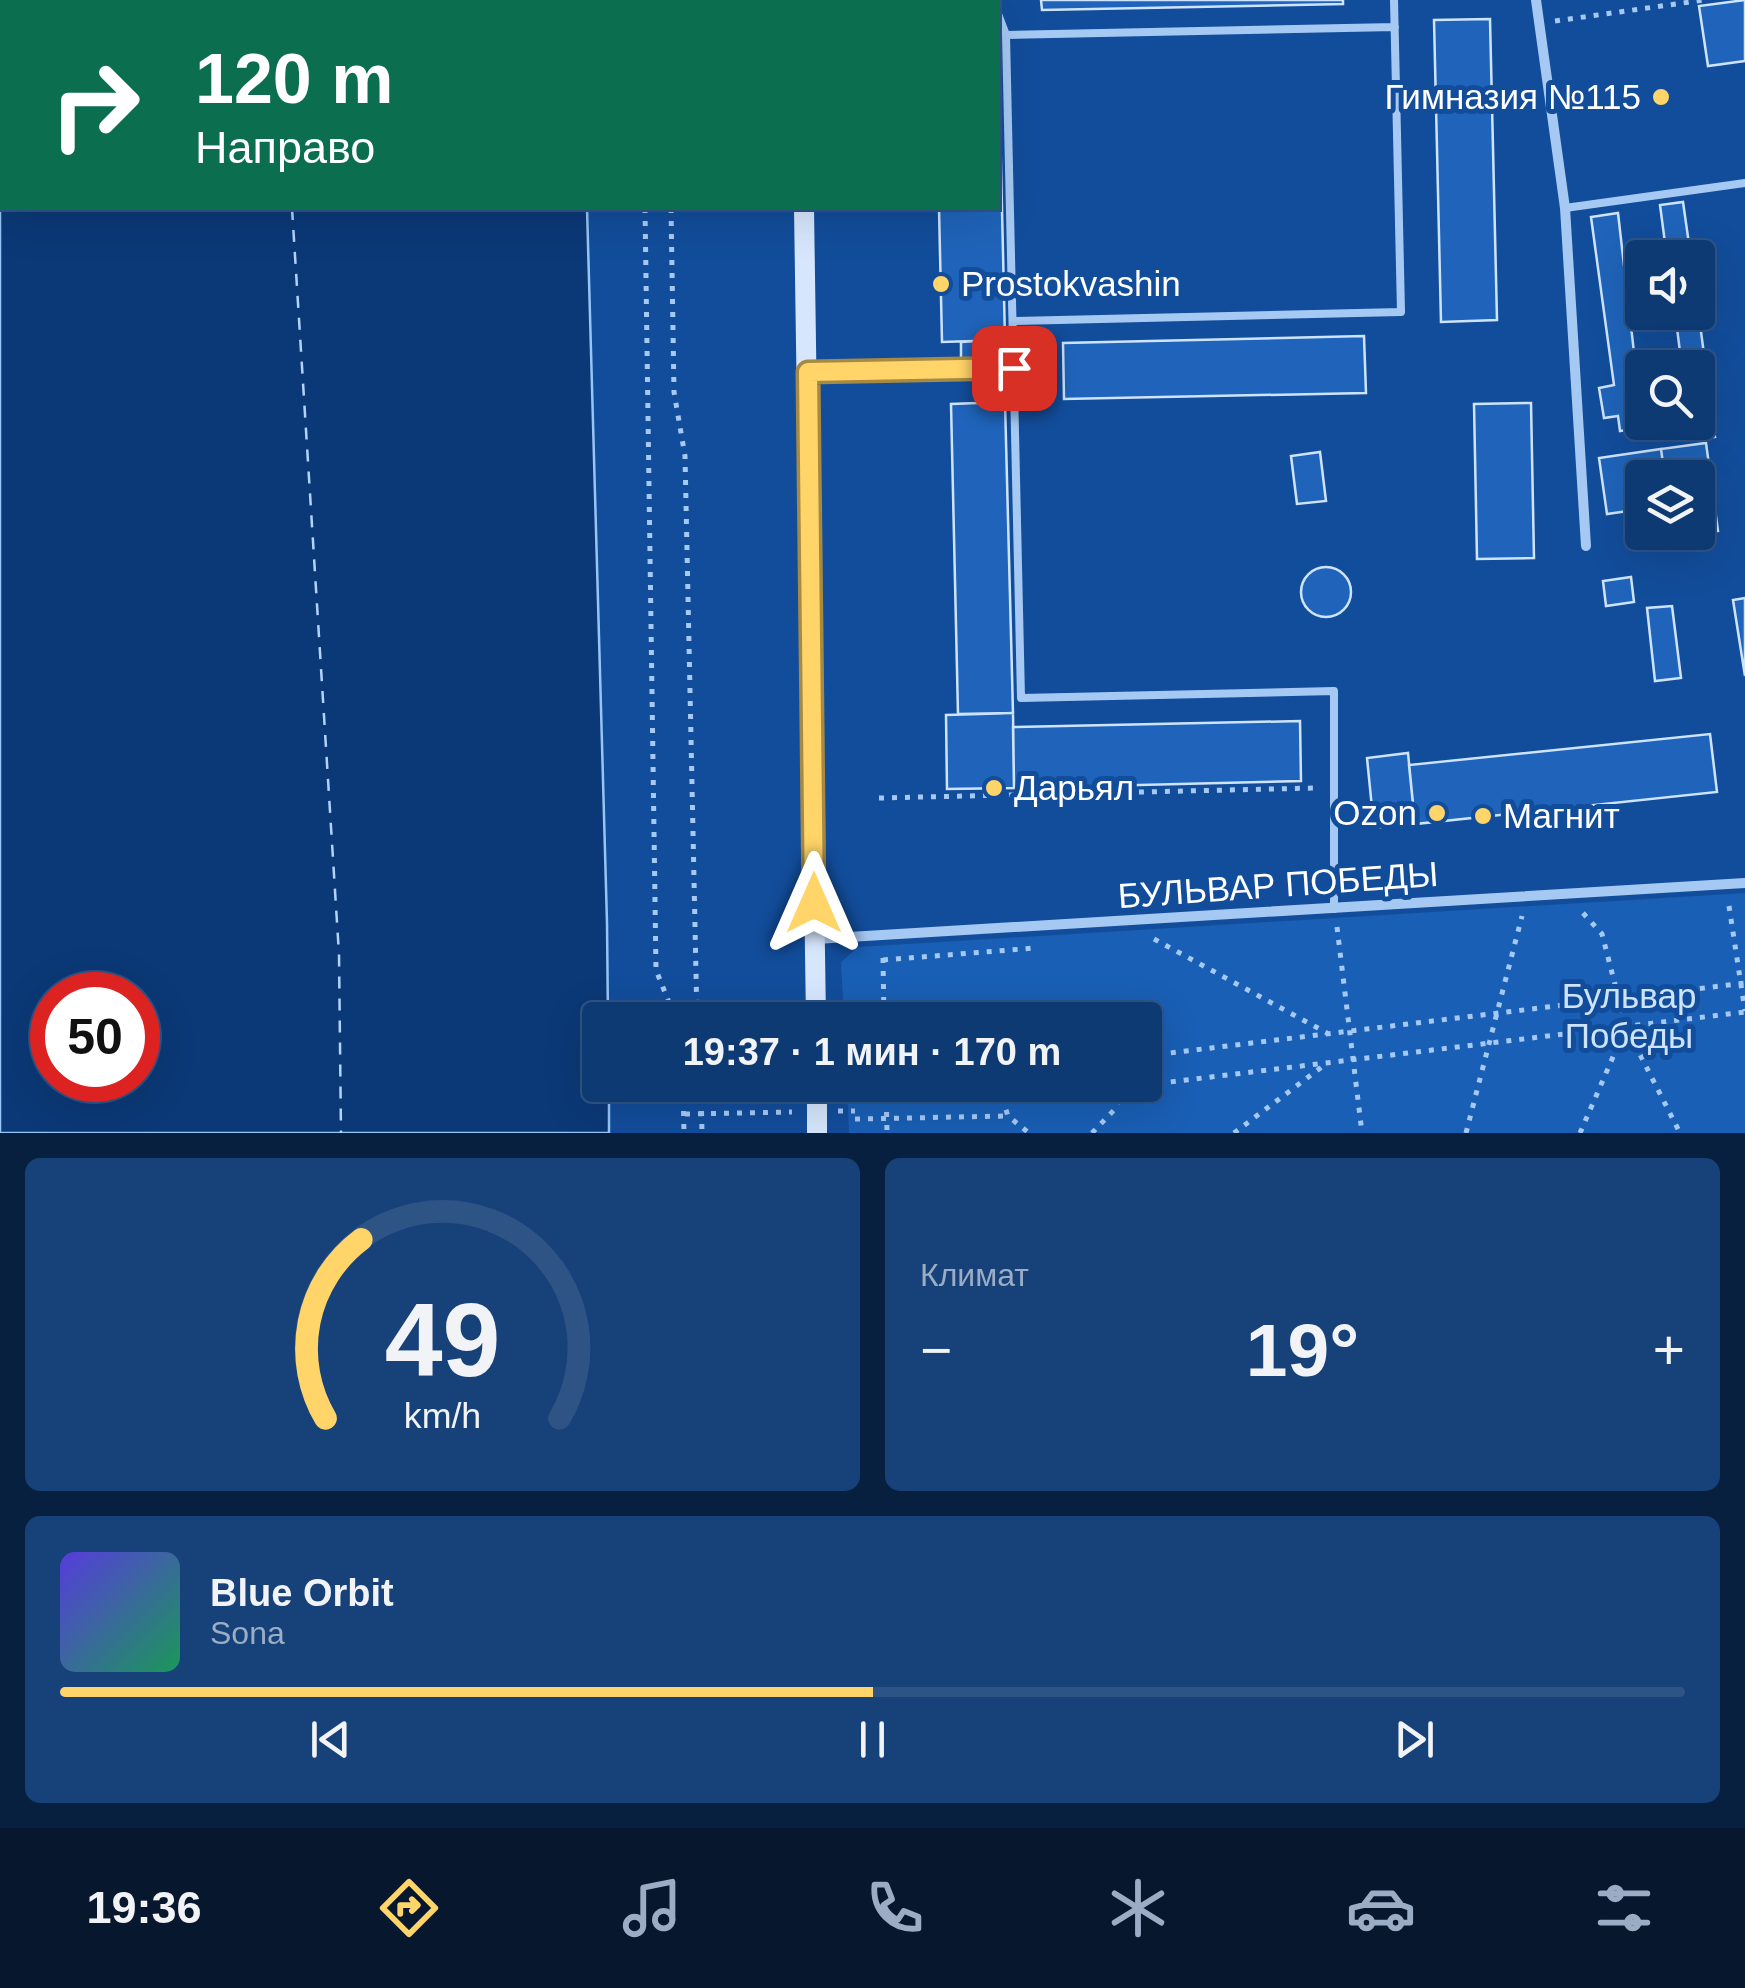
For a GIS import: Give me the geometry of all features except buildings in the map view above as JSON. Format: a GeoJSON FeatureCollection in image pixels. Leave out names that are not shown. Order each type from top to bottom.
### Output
{"type":"FeatureCollection","features":[{"type":"Feature","properties":{"kind":"main road"},"geometry":{"type":"LineString","coordinates":[[804,210],[816,1002]]}},
{"type":"Feature","properties":{"kind":"street"},"geometry":{"type":"LineString","coordinates":[[1536,0],[1565,208],[1586,546]]}},
{"type":"Feature","properties":{"kind":"street","name":"БУЛЬВАР ПОБЕДЫ"},"geometry":{"type":"LineString","coordinates":[[814,939],[1745,883]]}},
{"type":"Feature","properties":{"kind":"lane"},"geometry":{"type":"LineString","coordinates":[[1013,320],[1401,312],[1394,0]]}},
{"type":"Feature","properties":{"kind":"lane"},"geometry":{"type":"LineString","coordinates":[[1000,20],[1006,36],[1021,698],[1334,691],[1334,909]]}},
{"type":"Feature","properties":{"kind":"lane"},"geometry":{"type":"LineString","coordinates":[[1006,36],[1395,27]]}},
{"type":"Feature","properties":{"kind":"lane"},"geometry":{"type":"LineString","coordinates":[[1565,208],[1745,183]]}},
{"type":"Feature","properties":{"kind":"lane"},"geometry":{"type":"LineString","coordinates":[[808,372],[1014,368]]}},
{"type":"Feature","properties":{"kind":"path"},"geometry":{"type":"LineString","coordinates":[[1542,23],[1704,0]]}},
{"type":"Feature","properties":{"kind":"path"},"geometry":{"type":"LineString","coordinates":[[645,210],[656,970],[669,1002]]}},
{"type":"Feature","properties":{"kind":"path"},"geometry":{"type":"LineString","coordinates":[[670,210],[674,392],[685,456],[697,1002]]}},
{"type":"Feature","properties":{"kind":"path"},"geometry":{"type":"LineString","coordinates":[[879,798],[1336,788]]}},
{"type":"Feature","properties":{"kind":"path"},"geometry":{"type":"LineString","coordinates":[[1162,1083],[1745,1012],[1729,906]]}},
{"type":"Feature","properties":{"kind":"path"},"geometry":{"type":"LineString","coordinates":[[1334,909],[1362,1133]]}},
{"type":"Feature","properties":{"kind":"path"},"geometry":{"type":"LineString","coordinates":[[1583,913],[1602,934],[1626,1026],[1680,1133]]}},
{"type":"Feature","properties":{"kind":"path"},"geometry":{"type":"LineString","coordinates":[[1466,1133],[1522,916]]}},
{"type":"Feature","properties":{"kind":"path"},"geometry":{"type":"LineString","coordinates":[[883,937],[884,1002]]}},
{"type":"Feature","properties":{"kind":"path"},"geometry":{"type":"LineString","coordinates":[[1154,939],[1329,1034]]}},
{"type":"Feature","properties":{"kind":"path"},"geometry":{"type":"LineString","coordinates":[[1162,1054],[1743,984]]}},
{"type":"Feature","properties":{"kind":"path"},"geometry":{"type":"LineString","coordinates":[[1580,1133],[1626,1026]]}},
{"type":"Feature","properties":{"kind":"path"},"geometry":{"type":"LineString","coordinates":[[1234,1133],[1328,1062]]}},
{"type":"Feature","properties":{"kind":"path"},"geometry":{"type":"LineString","coordinates":[[684,1102],[684,1133]]}},
{"type":"Feature","properties":{"kind":"path"},"geometry":{"type":"LineString","coordinates":[[702,1102],[702,1133]]}},
{"type":"Feature","properties":{"kind":"path"},"geometry":{"type":"LineString","coordinates":[[886,1102],[887,1133]]}},
{"type":"Feature","properties":{"kind":"path"},"geometry":{"type":"LineString","coordinates":[[1003,1102],[1008,1116],[1029,1133]]}},
{"type":"Feature","properties":{"kind":"path"},"geometry":{"type":"LineString","coordinates":[[1094,1132],[1118,1102]]}},
{"type":"Feature","properties":{"kind":"path"},"geometry":{"type":"LineString","coordinates":[[685,1114],[817,1122],[855,1111]]}},
{"type":"Feature","properties":{"kind":"path"},"geometry":{"type":"LineString","coordinates":[[855,1119],[1008,1116]]}},
{"type":"Feature","properties":{"kind":"green space","name":"Бульвар Победы"},"geometry":{"type":"Polygon","coordinates":[[[1745,893],[1745,1133],[849,1133],[848,1102],[1162,1102],[1162,1002],[843,1002],[841,962],[858,947],[1745,893]]]}},
{"type":"Feature","properties":{"kind":"shaded area"},"geometry":{"type":"Polygon","coordinates":[[[0,210],[587,210],[608,1002],[582,1002],[582,1102],[609,1102],[609,1133],[0,1133],[0,210]]]}},
{"type":"Feature","properties":{"kind":"ferry route"},"geometry":{"type":"LineString","coordinates":[[292,210],[339,954],[341,1133]]}},
{"type":"Feature","properties":{"kind":"place","name":"Гимназия №115"},"geometry":{"type":"Point","coordinates":[1661,97]}},
{"type":"Feature","properties":{"kind":"place","name":"Prostokvashin"},"geometry":{"type":"Point","coordinates":[941,284]}},
{"type":"Feature","properties":{"kind":"place","name":"Дарьял"},"geometry":{"type":"Point","coordinates":[994,788]}},
{"type":"Feature","properties":{"kind":"place","name":"Ozon"},"geometry":{"type":"Point","coordinates":[1437,813]}},
{"type":"Feature","properties":{"kind":"place","name":"Магнит"},"geometry":{"type":"Point","coordinates":[1483,816]}},
{"type":"Feature","properties":{"kind":"route"},"geometry":{"type":"LineString","coordinates":[[814,903],[808,372],[1014,368]]}}]}
